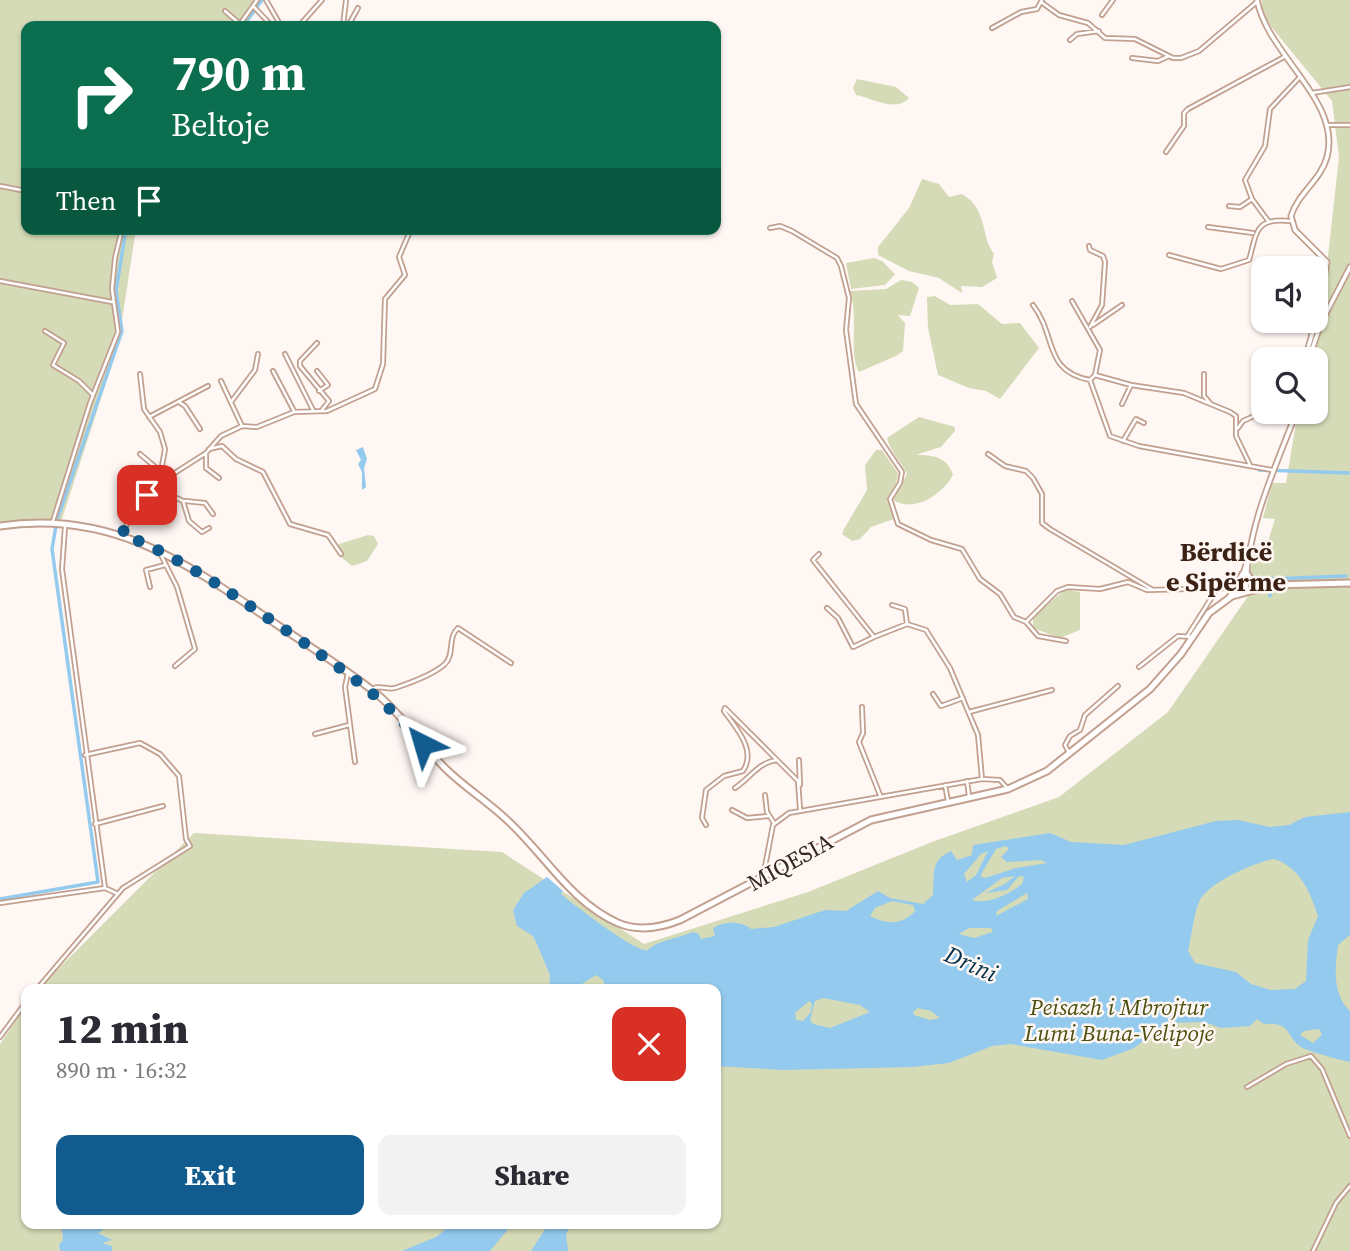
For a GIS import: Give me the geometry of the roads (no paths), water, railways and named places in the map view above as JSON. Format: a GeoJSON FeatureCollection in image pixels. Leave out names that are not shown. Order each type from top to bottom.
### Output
{"type":"FeatureCollection","features":[{"type":"Feature","properties":{"kind":"main road","name":"MIQESIA"},"geometry":{"type":"LineString","coordinates":[[0,526],[54,523],[122,534],[160,549],[209,577],[372,691],[401,718],[446,769],[506,819],[564,882],[619,923],[648,928],[671,923],[763,877],[831,838],[871,820],[1008,789],[1040,775],[1070,755],[1150,690],[1190,636],[1213,609],[1226,600]]}},
{"type":"Feature","properties":{"kind":"main road"},"geometry":{"type":"LineString","coordinates":[[1226,600],[1245,573],[1254,582],[1268,586]]}},
{"type":"Feature","properties":{"kind":"main road"},"geometry":{"type":"LineString","coordinates":[[1226,600],[1245,591],[1268,586],[1350,583]]}},
{"type":"Feature","properties":{"kind":"street"},"geometry":{"type":"LineString","coordinates":[[243,21],[255,8],[257,0]]}},
{"type":"Feature","properties":{"kind":"street"},"geometry":{"type":"LineString","coordinates":[[266,0],[278,21]]}},
{"type":"Feature","properties":{"kind":"street"},"geometry":{"type":"LineString","coordinates":[[303,21],[322,0]]}},
{"type":"Feature","properties":{"kind":"street"},"geometry":{"type":"LineString","coordinates":[[346,0],[346,21]]}},
{"type":"Feature","properties":{"kind":"street"},"geometry":{"type":"LineString","coordinates":[[1102,15],[1113,0]]}},
{"type":"Feature","properties":{"kind":"street"},"geometry":{"type":"LineString","coordinates":[[992,28],[1021,12],[1037,9],[1042,1],[1059,15],[1074,17],[1100,31],[1105,38],[1135,39],[1181,58],[1199,51],[1258,1],[1265,26],[1329,125],[1330,146],[1326,163],[1293,210],[1291,221],[1294,230],[1321,256]]}},
{"type":"Feature","properties":{"kind":"street"},"geometry":{"type":"LineString","coordinates":[[255,8],[267,21]]}},
{"type":"Feature","properties":{"kind":"street"},"geometry":{"type":"LineString","coordinates":[[349,21],[358,8]]}},
{"type":"Feature","properties":{"kind":"street"},"geometry":{"type":"LineString","coordinates":[[225,11],[237,21]]}},
{"type":"Feature","properties":{"kind":"street"},"geometry":{"type":"LineString","coordinates":[[1070,40],[1077,34],[1100,31]]}},
{"type":"Feature","properties":{"kind":"street"},"geometry":{"type":"LineString","coordinates":[[1132,58],[1158,61],[1169,55]]}},
{"type":"Feature","properties":{"kind":"street"},"geometry":{"type":"LineString","coordinates":[[1166,152],[1184,126],[1184,113],[1188,109],[1284,57]]}},
{"type":"Feature","properties":{"kind":"street"},"geometry":{"type":"LineString","coordinates":[[1269,222],[1252,199],[1245,180],[1265,146],[1270,110],[1299,78]]}},
{"type":"Feature","properties":{"kind":"street"},"geometry":{"type":"LineString","coordinates":[[1311,94],[1350,87]]}},
{"type":"Feature","properties":{"kind":"street"},"geometry":{"type":"LineString","coordinates":[[1329,125],[1350,125]]}},
{"type":"Feature","properties":{"kind":"street"},"geometry":{"type":"LineString","coordinates":[[0,186],[21,190]]}},
{"type":"Feature","properties":{"kind":"street"},"geometry":{"type":"LineString","coordinates":[[1229,206],[1240,207],[1252,199]]}},
{"type":"Feature","properties":{"kind":"street"},"geometry":{"type":"LineString","coordinates":[[1169,254],[1213,267],[1228,268],[1249,260],[1255,233],[1269,222],[1291,221]]}},
{"type":"Feature","properties":{"kind":"street"},"geometry":{"type":"LineString","coordinates":[[770,228],[780,226],[792,231],[837,258],[841,266],[849,298],[846,330],[856,404],[902,472],[900,484],[890,499],[898,524],[931,540],[962,549],[979,579],[1000,594],[1014,617],[1026,622],[1038,636],[1066,641]]}},
{"type":"Feature","properties":{"kind":"street"},"geometry":{"type":"LineString","coordinates":[[1208,227],[1255,233]]}},
{"type":"Feature","properties":{"kind":"street"},"geometry":{"type":"LineString","coordinates":[[54,523],[93,396],[118,332],[113,302],[114,265],[121,235]]}},
{"type":"Feature","properties":{"kind":"street"},"geometry":{"type":"LineString","coordinates":[[219,478],[206,468],[207,452],[221,436],[242,426],[257,426],[293,412],[327,411],[339,403],[368,394],[379,383],[383,364],[385,299],[405,275],[399,257],[408,235]]}},
{"type":"Feature","properties":{"kind":"street"},"geometry":{"type":"LineString","coordinates":[[1089,246],[1090,250],[1102,256],[1105,262],[1102,305],[1091,327]]}},
{"type":"Feature","properties":{"kind":"street"},"geometry":{"type":"LineString","coordinates":[[1312,347],[1325,313],[1350,267]]}},
{"type":"Feature","properties":{"kind":"street"},"geometry":{"type":"LineString","coordinates":[[0,281],[113,302]]}},
{"type":"Feature","properties":{"kind":"street"},"geometry":{"type":"LineString","coordinates":[[1072,301],[1091,327],[1100,352],[1095,375],[1090,380]]}},
{"type":"Feature","properties":{"kind":"street"},"geometry":{"type":"LineString","coordinates":[[1033,305],[1043,317],[1057,361],[1073,377],[1090,380]]}},
{"type":"Feature","properties":{"kind":"street"},"geometry":{"type":"LineString","coordinates":[[1091,327],[1122,305]]}},
{"type":"Feature","properties":{"kind":"street"},"geometry":{"type":"LineString","coordinates":[[45,331],[64,343],[53,365],[75,378],[93,396]]}},
{"type":"Feature","properties":{"kind":"street"},"geometry":{"type":"LineString","coordinates":[[317,344],[300,362],[318,391],[330,403],[321,410]]}},
{"type":"Feature","properties":{"kind":"street"},"geometry":{"type":"LineString","coordinates":[[231,402],[255,370],[258,354]]}},
{"type":"Feature","properties":{"kind":"street"},"geometry":{"type":"LineString","coordinates":[[285,354],[313,410]]}},
{"type":"Feature","properties":{"kind":"street"},"geometry":{"type":"LineString","coordinates":[[273,370],[293,404],[293,412]]}},
{"type":"Feature","properties":{"kind":"street"},"geometry":{"type":"LineString","coordinates":[[317,371],[328,385],[318,391]]}},
{"type":"Feature","properties":{"kind":"street"},"geometry":{"type":"LineString","coordinates":[[140,374],[141,398],[148,418],[160,432],[165,449],[159,484]]}},
{"type":"Feature","properties":{"kind":"street"},"geometry":{"type":"LineString","coordinates":[[1204,374],[1205,400],[1216,407]]}},
{"type":"Feature","properties":{"kind":"street"},"geometry":{"type":"LineString","coordinates":[[1095,375],[1131,386],[1184,393],[1236,416],[1236,436],[1250,466]]}},
{"type":"Feature","properties":{"kind":"street"},"geometry":{"type":"LineString","coordinates":[[1090,380],[1108,433],[1123,441],[1250,466],[1272,473]]}},
{"type":"Feature","properties":{"kind":"street"},"geometry":{"type":"LineString","coordinates":[[221,381],[242,426]]}},
{"type":"Feature","properties":{"kind":"street"},"geometry":{"type":"LineString","coordinates":[[148,418],[208,386]]}},
{"type":"Feature","properties":{"kind":"street"},"geometry":{"type":"LineString","coordinates":[[1122,404],[1131,386]]}},
{"type":"Feature","properties":{"kind":"street"},"geometry":{"type":"LineString","coordinates":[[179,402],[185,406],[200,429]]}},
{"type":"Feature","properties":{"kind":"street"},"geometry":{"type":"LineString","coordinates":[[1238,429],[1251,416]]}},
{"type":"Feature","properties":{"kind":"street"},"geometry":{"type":"LineString","coordinates":[[1123,441],[1136,419],[1144,423]]}},
{"type":"Feature","properties":{"kind":"street"},"geometry":{"type":"LineString","coordinates":[[1245,591],[1245,573],[1252,544],[1272,473],[1292,424]]}},
{"type":"Feature","properties":{"kind":"street"},"geometry":{"type":"LineString","coordinates":[[122,534],[134,510],[159,484],[207,452],[222,446],[236,460],[262,472],[287,521],[296,527],[328,535],[341,554]]}},
{"type":"Feature","properties":{"kind":"street"},"geometry":{"type":"LineString","coordinates":[[140,454],[160,471]]}},
{"type":"Feature","properties":{"kind":"street"},"geometry":{"type":"LineString","coordinates":[[988,454],[1005,466],[1026,471],[1033,478],[1042,494],[1042,520],[1045,526],[1153,590]]}},
{"type":"Feature","properties":{"kind":"street"},"geometry":{"type":"LineString","coordinates":[[167,479],[168,494],[183,501],[205,503],[213,514]]}},
{"type":"Feature","properties":{"kind":"street"},"geometry":{"type":"LineString","coordinates":[[183,501],[193,527],[202,532],[209,528]]}},
{"type":"Feature","properties":{"kind":"street"},"geometry":{"type":"LineString","coordinates":[[64,524],[62,569],[105,888]]}},
{"type":"Feature","properties":{"kind":"street"},"geometry":{"type":"LineString","coordinates":[[160,549],[177,587],[195,649],[175,666]]}},
{"type":"Feature","properties":{"kind":"street"},"geometry":{"type":"LineString","coordinates":[[819,554],[813,560],[874,637]]}},
{"type":"Feature","properties":{"kind":"street"},"geometry":{"type":"LineString","coordinates":[[150,587],[146,570],[165,565]]}},
{"type":"Feature","properties":{"kind":"street"},"geometry":{"type":"LineString","coordinates":[[1026,622],[1056,591],[1068,587],[1100,589],[1128,582],[1153,590],[1236,588]]}},
{"type":"Feature","properties":{"kind":"street"},"geometry":{"type":"LineString","coordinates":[[1139,667],[1147,664],[1168,643],[1181,635],[1190,636],[1217,589]]}},
{"type":"Feature","properties":{"kind":"street"},"geometry":{"type":"LineString","coordinates":[[891,605],[905,609],[906,624]]}},
{"type":"Feature","properties":{"kind":"street"},"geometry":{"type":"LineString","coordinates":[[827,608],[842,623],[851,645],[857,646],[906,624],[926,630],[950,668],[979,738],[982,779]]}},
{"type":"Feature","properties":{"kind":"street"},"geometry":{"type":"LineString","coordinates":[[372,691],[375,687],[393,688],[415,681],[445,664],[453,634],[458,628],[512,663]]}},
{"type":"Feature","properties":{"kind":"street"},"geometry":{"type":"LineString","coordinates":[[348,673],[345,687],[355,762]]}},
{"type":"Feature","properties":{"kind":"street"},"geometry":{"type":"LineString","coordinates":[[1070,755],[1065,745],[1067,739],[1080,730],[1085,715],[1118,686]]}},
{"type":"Feature","properties":{"kind":"street"},"geometry":{"type":"LineString","coordinates":[[969,712],[1052,690]]}},
{"type":"Feature","properties":{"kind":"street"},"geometry":{"type":"LineString","coordinates":[[933,694],[941,706],[963,698]]}},
{"type":"Feature","properties":{"kind":"street"},"geometry":{"type":"LineString","coordinates":[[862,707],[863,733],[859,742],[880,796]]}},
{"type":"Feature","properties":{"kind":"street"},"geometry":{"type":"LineString","coordinates":[[706,825],[702,818],[706,790],[724,776],[743,771],[748,762],[744,741],[724,709],[729,708],[796,778],[800,789]]}},
{"type":"Feature","properties":{"kind":"street"},"geometry":{"type":"LineString","coordinates":[[315,734],[350,725]]}},
{"type":"Feature","properties":{"kind":"street"},"geometry":{"type":"LineString","coordinates":[[41,984],[117,894],[139,876],[190,846],[186,839],[179,776],[166,765],[162,756],[143,744],[85,755]]}},
{"type":"Feature","properties":{"kind":"street"},"geometry":{"type":"LineString","coordinates":[[735,788],[750,778],[763,763],[777,760]]}},
{"type":"Feature","properties":{"kind":"street"},"geometry":{"type":"LineString","coordinates":[[799,760],[800,809]]}},
{"type":"Feature","properties":{"kind":"street"},"geometry":{"type":"LineString","coordinates":[[774,823],[800,809],[982,779],[1002,781],[1008,789]]}},
{"type":"Feature","properties":{"kind":"street"},"geometry":{"type":"LineString","coordinates":[[967,782],[969,797]]}},
{"type":"Feature","properties":{"kind":"street"},"geometry":{"type":"LineString","coordinates":[[945,785],[948,801]]}},
{"type":"Feature","properties":{"kind":"street"},"geometry":{"type":"LineString","coordinates":[[765,794],[768,816],[774,823]]}},
{"type":"Feature","properties":{"kind":"street"},"geometry":{"type":"LineString","coordinates":[[95,824],[163,806]]}},
{"type":"Feature","properties":{"kind":"street"},"geometry":{"type":"LineString","coordinates":[[732,810],[747,818],[768,816]]}},
{"type":"Feature","properties":{"kind":"street"},"geometry":{"type":"LineString","coordinates":[[763,877],[774,823]]}},
{"type":"Feature","properties":{"kind":"street"},"geometry":{"type":"LineString","coordinates":[[0,904],[105,888],[117,894]]}},
{"type":"Feature","properties":{"kind":"street"},"geometry":{"type":"LineString","coordinates":[[0,1037],[21,1009]]}},
{"type":"Feature","properties":{"kind":"street"},"geometry":{"type":"LineString","coordinates":[[1247,1087],[1286,1064],[1311,1056],[1322,1069],[1350,1136]]}},
{"type":"Feature","properties":{"kind":"street"},"geometry":{"type":"LineString","coordinates":[[1313,1251],[1336,1203],[1350,1186]]}},
{"type":"Feature","properties":{"kind":"water"},"geometry":{"type":"Polygon","coordinates":[[[363,447],[367,459],[364,468],[366,487],[362,490],[362,472],[358,464],[361,460],[356,450],[363,447]]]}},
{"type":"Feature","properties":{"kind":"water","name":"Drini"},"geometry":{"type":"Polygon","coordinates":[[[1350,812],[1350,935],[1338,945],[1336,971],[1340,997],[1350,1011],[1350,1062],[1305,1049],[1294,1041],[1285,1028],[1264,1024],[1257,1019],[1250,1026],[1221,1028],[1205,1022],[1166,1023],[1134,1048],[1102,1060],[1011,1044],[992,1046],[949,1063],[913,1067],[783,1070],[721,1066],[721,984],[604,984],[596,975],[582,984],[549,984],[550,975],[536,942],[533,936],[517,926],[513,910],[524,893],[547,877],[563,891],[561,894],[591,917],[631,944],[647,950],[656,944],[693,932],[699,934],[701,939],[715,936],[713,928],[723,924],[738,923],[751,929],[774,927],[825,910],[846,911],[878,891],[890,898],[923,904],[933,895],[934,869],[939,859],[951,851],[957,860],[972,855],[973,845],[1050,833],[1071,842],[1124,845],[1216,821],[1238,820],[1270,827],[1289,825],[1305,817],[1350,812]],[[1006,846],[996,849],[980,876],[985,878],[1016,868],[1047,863],[1041,860],[1007,862],[1001,857],[1009,849],[1006,846]],[[988,851],[981,854],[964,874],[967,882],[976,875],[988,851]],[[1274,859],[1255,864],[1221,881],[1203,895],[1195,914],[1188,951],[1195,963],[1236,972],[1251,984],[1271,990],[1295,989],[1306,981],[1308,940],[1318,916],[1303,882],[1290,868],[1274,859]],[[1015,876],[1002,878],[972,900],[985,901],[1005,895],[1022,884],[1024,877],[1019,876],[1007,890],[985,893],[1015,876]],[[1027,893],[997,911],[996,916],[1028,899],[1027,893]],[[892,901],[875,908],[870,916],[894,922],[905,919],[915,911],[913,905],[892,901]],[[969,928],[959,934],[974,938],[993,932],[991,928],[969,928]],[[823,998],[815,1001],[810,1020],[813,1024],[830,1028],[870,1012],[860,1005],[823,998]],[[809,1001],[795,1013],[796,1020],[803,1021],[811,1012],[812,1004],[809,1001]],[[918,1008],[913,1012],[914,1015],[930,1020],[940,1018],[931,1011],[918,1008]],[[1319,1029],[1304,1031],[1300,1035],[1313,1043],[1322,1035],[1319,1029]]]}},
{"type":"Feature","properties":{"kind":"water"},"geometry":{"type":"Polygon","coordinates":[[[62,1229],[103,1229],[98,1233],[112,1240],[102,1243],[112,1246],[112,1251],[60,1251],[59,1245],[63,1240],[62,1229]]]}},
{"type":"Feature","properties":{"kind":"water"},"geometry":{"type":"Polygon","coordinates":[[[446,1229],[508,1229],[490,1251],[402,1251],[436,1237],[446,1229]]]}},
{"type":"Feature","properties":{"kind":"water"},"geometry":{"type":"Polygon","coordinates":[[[545,1229],[569,1229],[566,1234],[568,1251],[531,1251],[545,1229]]]}},
{"type":"Feature","properties":{"kind":"waterway"},"geometry":{"type":"LineString","coordinates":[[247,21],[262,0]]}},
{"type":"Feature","properties":{"kind":"waterway"},"geometry":{"type":"LineString","coordinates":[[0,899],[98,882],[52,549],[57,520],[122,331],[116,291],[125,235]]}},
{"type":"Feature","properties":{"kind":"waterway"},"geometry":{"type":"LineString","coordinates":[[1259,470],[1350,473]]}},
{"type":"Feature","properties":{"kind":"waterway"},"geometry":{"type":"LineString","coordinates":[[1269,579],[1346,576]]}},
{"type":"Feature","properties":{"kind":"waterway"},"geometry":{"type":"LineString","coordinates":[[1270,591],[1270,596]]}},
{"type":"Feature","properties":{"kind":"district","name":"Bërdicë e Sipërme"},"geometry":{"type":"Point","coordinates":[1226,567]}},
{"type":"Feature","properties":{"kind":"park label","name":"Peisazh i Mbrojtur Lumi Buna-Velipoje"},"geometry":{"type":"Point","coordinates":[1119,1020]}}]}
